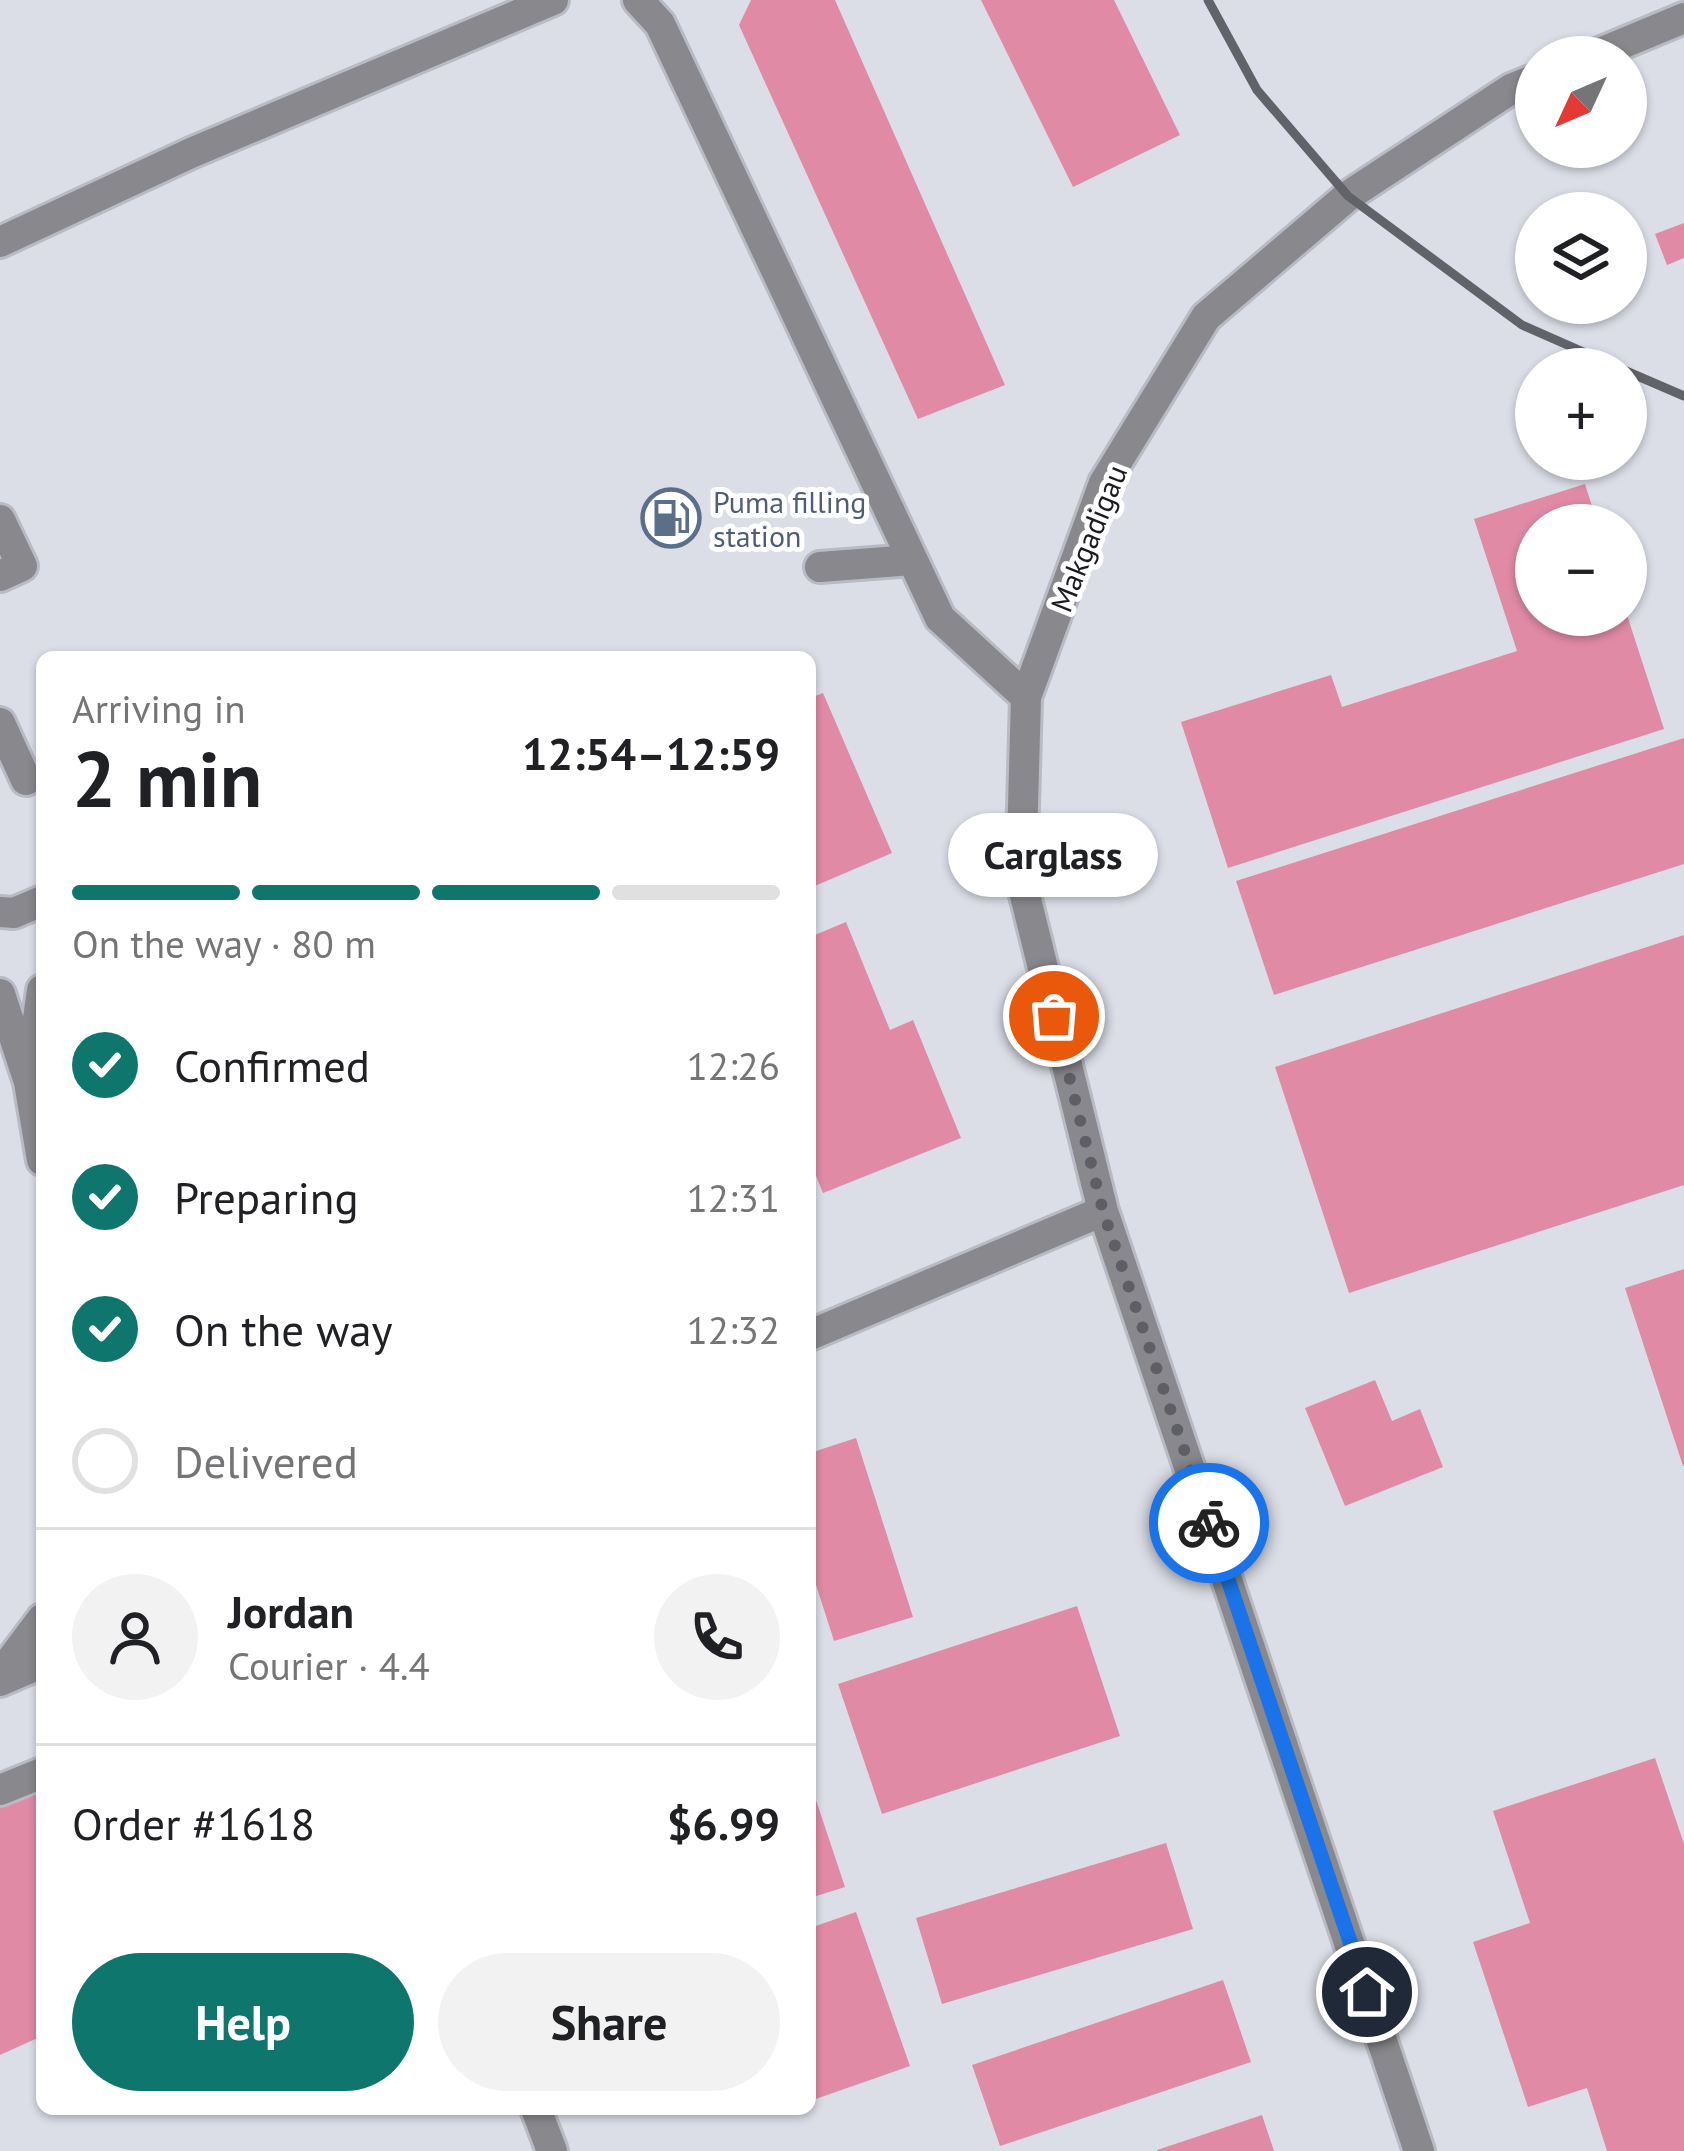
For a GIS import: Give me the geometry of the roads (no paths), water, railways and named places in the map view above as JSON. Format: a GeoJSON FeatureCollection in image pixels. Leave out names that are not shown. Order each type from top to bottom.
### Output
{"type":"FeatureCollection","features":[{"type":"Feature","properties":{"kind":"street"},"geometry":{"type":"LineString","coordinates":[[0,242],[191,153],[553,0]]}},
{"type":"Feature","properties":{"kind":"street"},"geometry":{"type":"LineString","coordinates":[[638,0],[660,24],[940,618],[1026,698]]}},
{"type":"Feature","properties":{"kind":"street"},"geometry":{"type":"LineString","coordinates":[[1641,36],[1684,18]]}},
{"type":"Feature","properties":{"kind":"street","name":"Makgadigau"},"geometry":{"type":"LineString","coordinates":[[1419,2151],[1103,1211],[1021,879],[1026,698],[1104,483],[1206,317],[1348,196],[1515,87]]}},
{"type":"Feature","properties":{"kind":"street"},"geometry":{"type":"LineString","coordinates":[[0,520],[22,566],[0,576]]}},
{"type":"Feature","properties":{"kind":"street"},"geometry":{"type":"LineString","coordinates":[[820,567],[912,560]]}},
{"type":"Feature","properties":{"kind":"street"},"geometry":{"type":"LineString","coordinates":[[0,723],[23,782]]}},
{"type":"Feature","properties":{"kind":"street"},"geometry":{"type":"LineString","coordinates":[[0,912],[14,913],[36,904]]}},
{"type":"Feature","properties":{"kind":"street"},"geometry":{"type":"LineString","coordinates":[[0,994],[29,1082],[36,1124]]}},
{"type":"Feature","properties":{"kind":"street"},"geometry":{"type":"LineString","coordinates":[[29,1082],[36,1032]]}},
{"type":"Feature","properties":{"kind":"street"},"geometry":{"type":"LineString","coordinates":[[816,1332],[1103,1211]]}},
{"type":"Feature","properties":{"kind":"street"},"geometry":{"type":"LineString","coordinates":[[0,1678],[36,1627]]}},
{"type":"Feature","properties":{"kind":"street"},"geometry":{"type":"LineString","coordinates":[[0,1678],[36,1665]]}},
{"type":"Feature","properties":{"kind":"street"},"geometry":{"type":"LineString","coordinates":[[0,1790],[36,1775]]}},
{"type":"Feature","properties":{"kind":"street"},"geometry":{"type":"LineString","coordinates":[[538,2115],[552,2151]]}},
{"type":"Feature","properties":{"kind":"railway"},"geometry":{"type":"LineString","coordinates":[[1208,0],[1257,90],[1348,196],[1522,325],[1574,348]]}},
{"type":"Feature","properties":{"kind":"railway"},"geometry":{"type":"LineString","coordinates":[[1647,380],[1684,396]]}},
{"type":"Feature","properties":{"kind":"place","name":"Puma filling station"},"geometry":{"type":"Point","coordinates":[671,518]}},
{"type":"Feature","properties":{"kind":"place","name":"Carglass"},"geometry":{"type":"Point","coordinates":[1054,1016]}}]}
